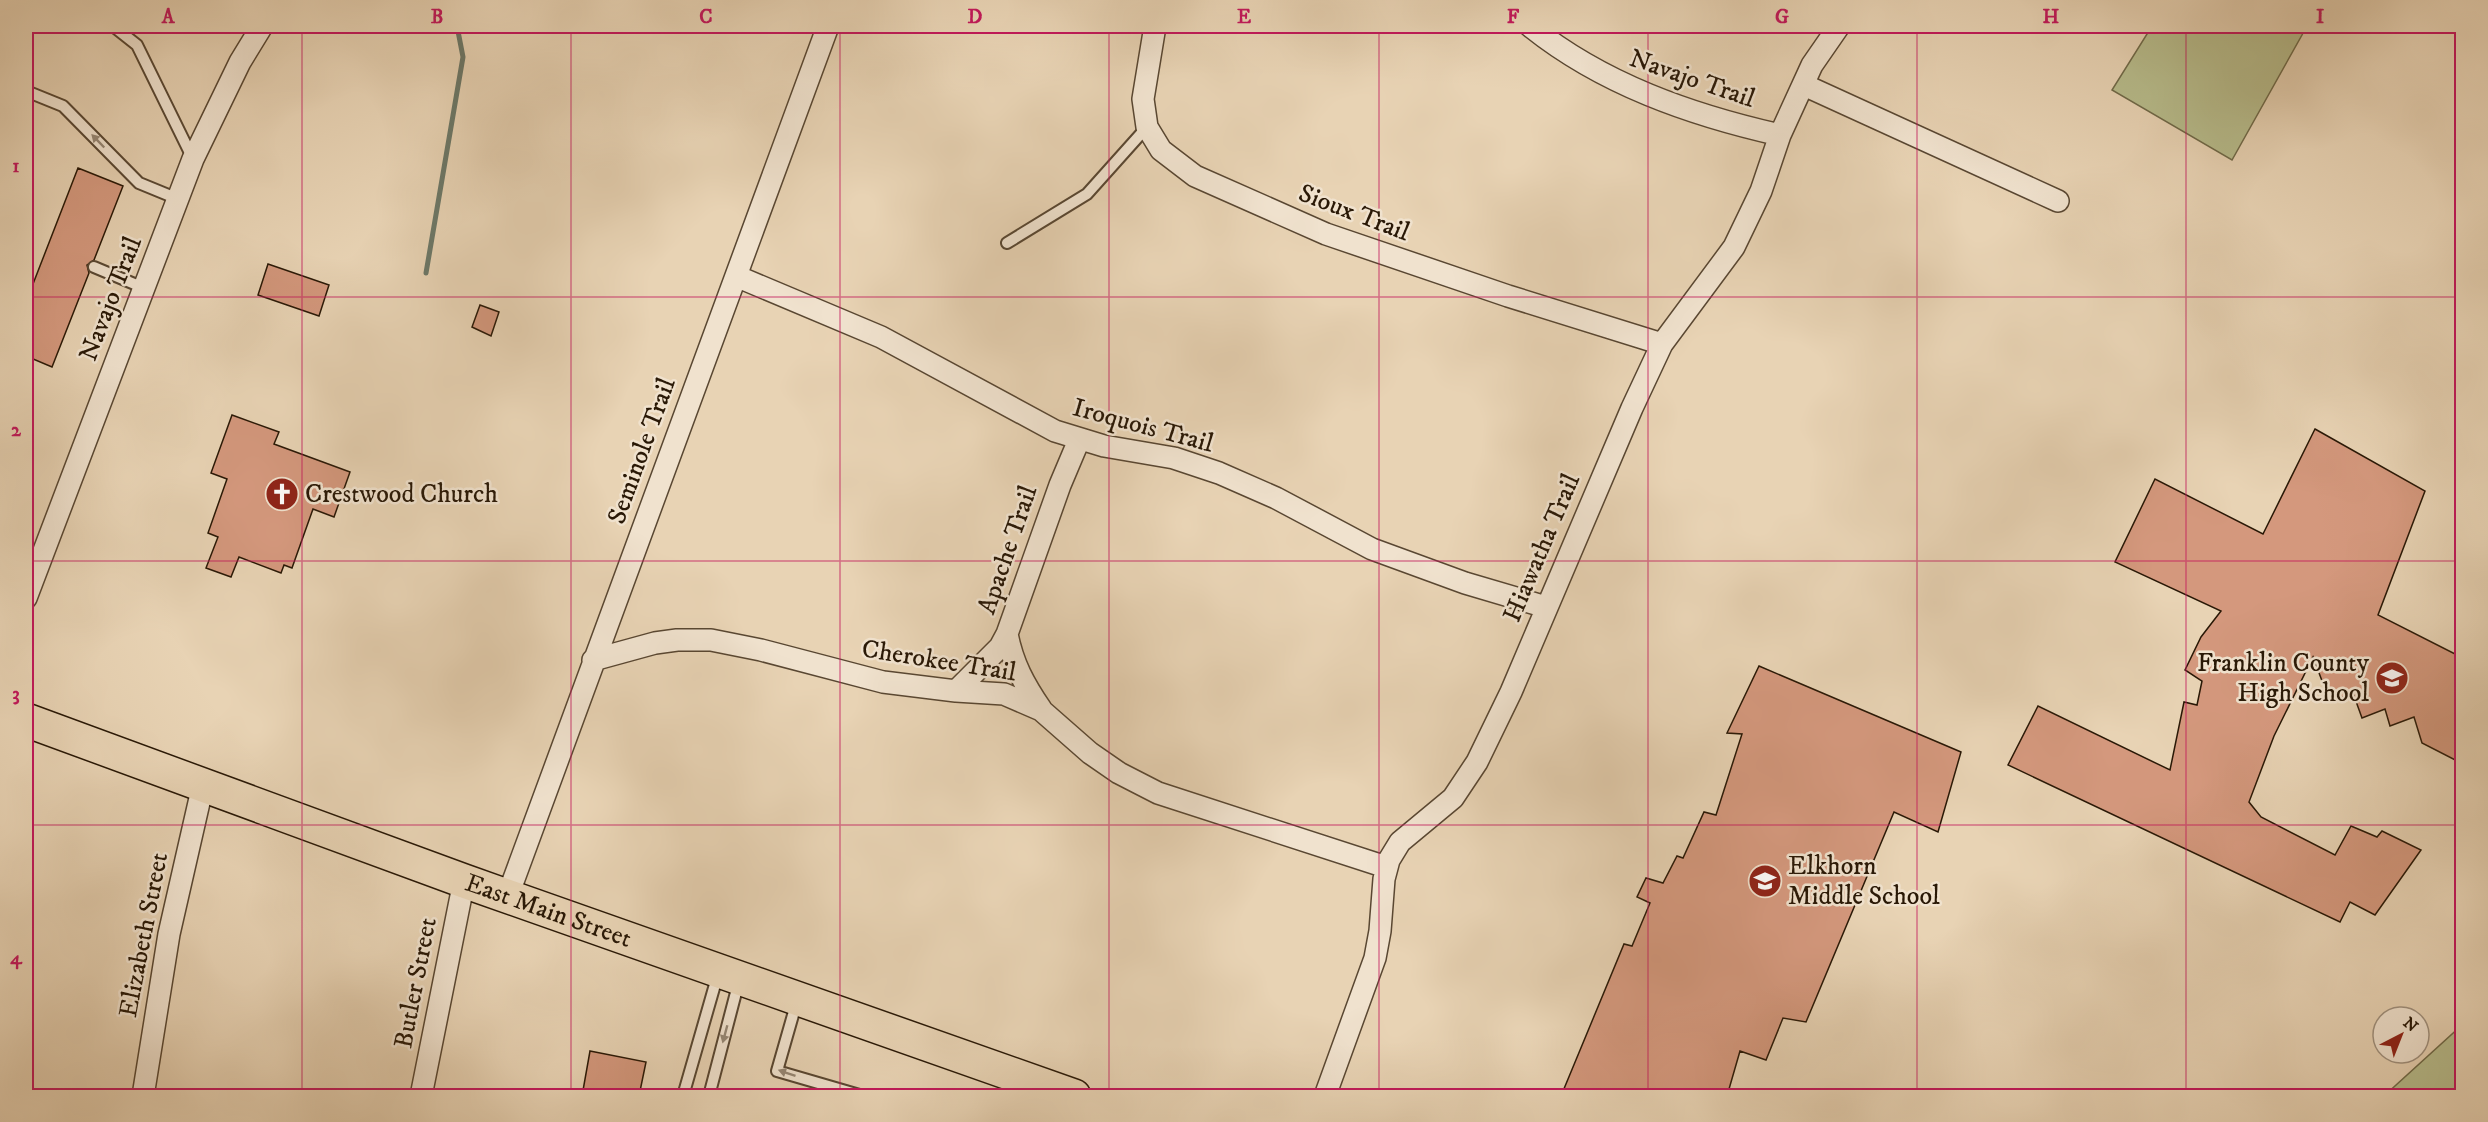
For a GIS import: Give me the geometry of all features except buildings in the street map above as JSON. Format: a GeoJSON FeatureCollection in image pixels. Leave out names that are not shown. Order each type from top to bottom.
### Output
{"type":"FeatureCollection","features":[{"type":"Feature","properties":{"kind":"main road","name":"East Main Street"},"geometry":{"type":"LineString","coordinates":[[26,720],[464,881],[1074,1096]]}},
{"type":"Feature","properties":{"kind":"street","name":"Navajo Trail"},"geometry":{"type":"LineString","coordinates":[[26,598],[193,159],[240,62],[261,26]]}},
{"type":"Feature","properties":{"kind":"street","name":"Seminole Trail"},"geometry":{"type":"LineString","coordinates":[[508,895],[828,26]]}},
{"type":"Feature","properties":{"kind":"street","name":"Sioux Trail"},"geometry":{"type":"LineString","coordinates":[[1155,26],[1143,99],[1147,127],[1161,150],[1195,176],[1326,234],[1508,296],[1662,344]]}},
{"type":"Feature","properties":{"kind":"street","name":"Navajo Trail"},"geometry":{"type":"LineString","coordinates":[[1530,26],[1577,60],[1617,82],[1748,128],[1780,135]]}},
{"type":"Feature","properties":{"kind":"street","name":"Hiawatha Trail"},"geometry":{"type":"LineString","coordinates":[[1325,1096],[1375,958],[1386,867],[1400,842],[1453,798],[1472,771],[1510,692],[1632,408],[1662,344],[1734,247],[1761,191],[1780,135],[1812,65],[1839,26]]}},
{"type":"Feature","properties":{"kind":"street"},"geometry":{"type":"LineString","coordinates":[[1804,85],[2058,201]]}},
{"type":"Feature","properties":{"kind":"street","name":"Iroquois Trail"},"geometry":{"type":"LineString","coordinates":[[735,276],[881,337],[1026,417],[1079,440],[1120,450],[1174,458],[1219,473],[1276,498],[1372,549],[1465,583],[1546,607]]}},
{"type":"Feature","properties":{"kind":"street","name":"Apache Trail"},"geometry":{"type":"LineString","coordinates":[[1041,710],[1026,687],[1012,658],[1007,634],[1060,485],[1079,440]]}},
{"type":"Feature","properties":{"kind":"street"},"geometry":{"type":"LineString","coordinates":[[956,691],[992,655],[1007,634]]}},
{"type":"Feature","properties":{"kind":"street","name":"Cherokee Trail"},"geometry":{"type":"LineString","coordinates":[[593,660],[655,643],[711,640],[761,650],[883,682],[1004,694],[1041,710],[1109,766],[1158,793],[1386,867]]}},
{"type":"Feature","properties":{"kind":"street","name":"Elizabeth Street"},"geometry":{"type":"LineString","coordinates":[[143,1096],[169,934],[203,785]]}},
{"type":"Feature","properties":{"kind":"street","name":"Butler Street"},"geometry":{"type":"LineString","coordinates":[[421,1096],[464,881]]}},
{"type":"Feature","properties":{"kind":"lane"},"geometry":{"type":"LineString","coordinates":[[113,26],[137,45],[193,159]]}},
{"type":"Feature","properties":{"kind":"lane"},"geometry":{"type":"LineString","coordinates":[[26,91],[63,106],[139,183],[178,199]]}},
{"type":"Feature","properties":{"kind":"lane"},"geometry":{"type":"LineString","coordinates":[[1007,243],[1087,194],[1147,127]]}},
{"type":"Feature","properties":{"kind":"lane"},"geometry":{"type":"LineString","coordinates":[[94,267],[144,288]]}},
{"type":"Feature","properties":{"kind":"lane"},"geometry":{"type":"LineString","coordinates":[[682,1096],[730,974]]}},
{"type":"Feature","properties":{"kind":"lane"},"geometry":{"type":"LineString","coordinates":[[709,1096],[730,974]]}},
{"type":"Feature","properties":{"kind":"lane"},"geometry":{"type":"LineString","coordinates":[[798,998],[777,1071],[863,1096]]}},
{"type":"Feature","properties":{"kind":"green space"},"geometry":{"type":"Polygon","coordinates":[[[2152,26],[2307,26],[2232,160],[2112,90],[2152,26]]]}},
{"type":"Feature","properties":{"kind":"green space"},"geometry":{"type":"Polygon","coordinates":[[[2462,1025],[2462,1096],[2384,1096],[2418,1065],[2431,1065],[2431,1053],[2462,1025]]]}},
{"type":"Feature","properties":{"kind":"waterway"},"geometry":{"type":"LineString","coordinates":[[426,273],[463,57],[457,26]]}},
{"type":"Feature","properties":{"kind":"place","name":"Crestwood Church"},"geometry":{"type":"Point","coordinates":[282,494]}},
{"type":"Feature","properties":{"kind":"place","name":"Franklin County High School"},"geometry":{"type":"Point","coordinates":[2392,678]}},
{"type":"Feature","properties":{"kind":"place","name":"Elkhorn Middle School"},"geometry":{"type":"Point","coordinates":[1765,881]}}]}
